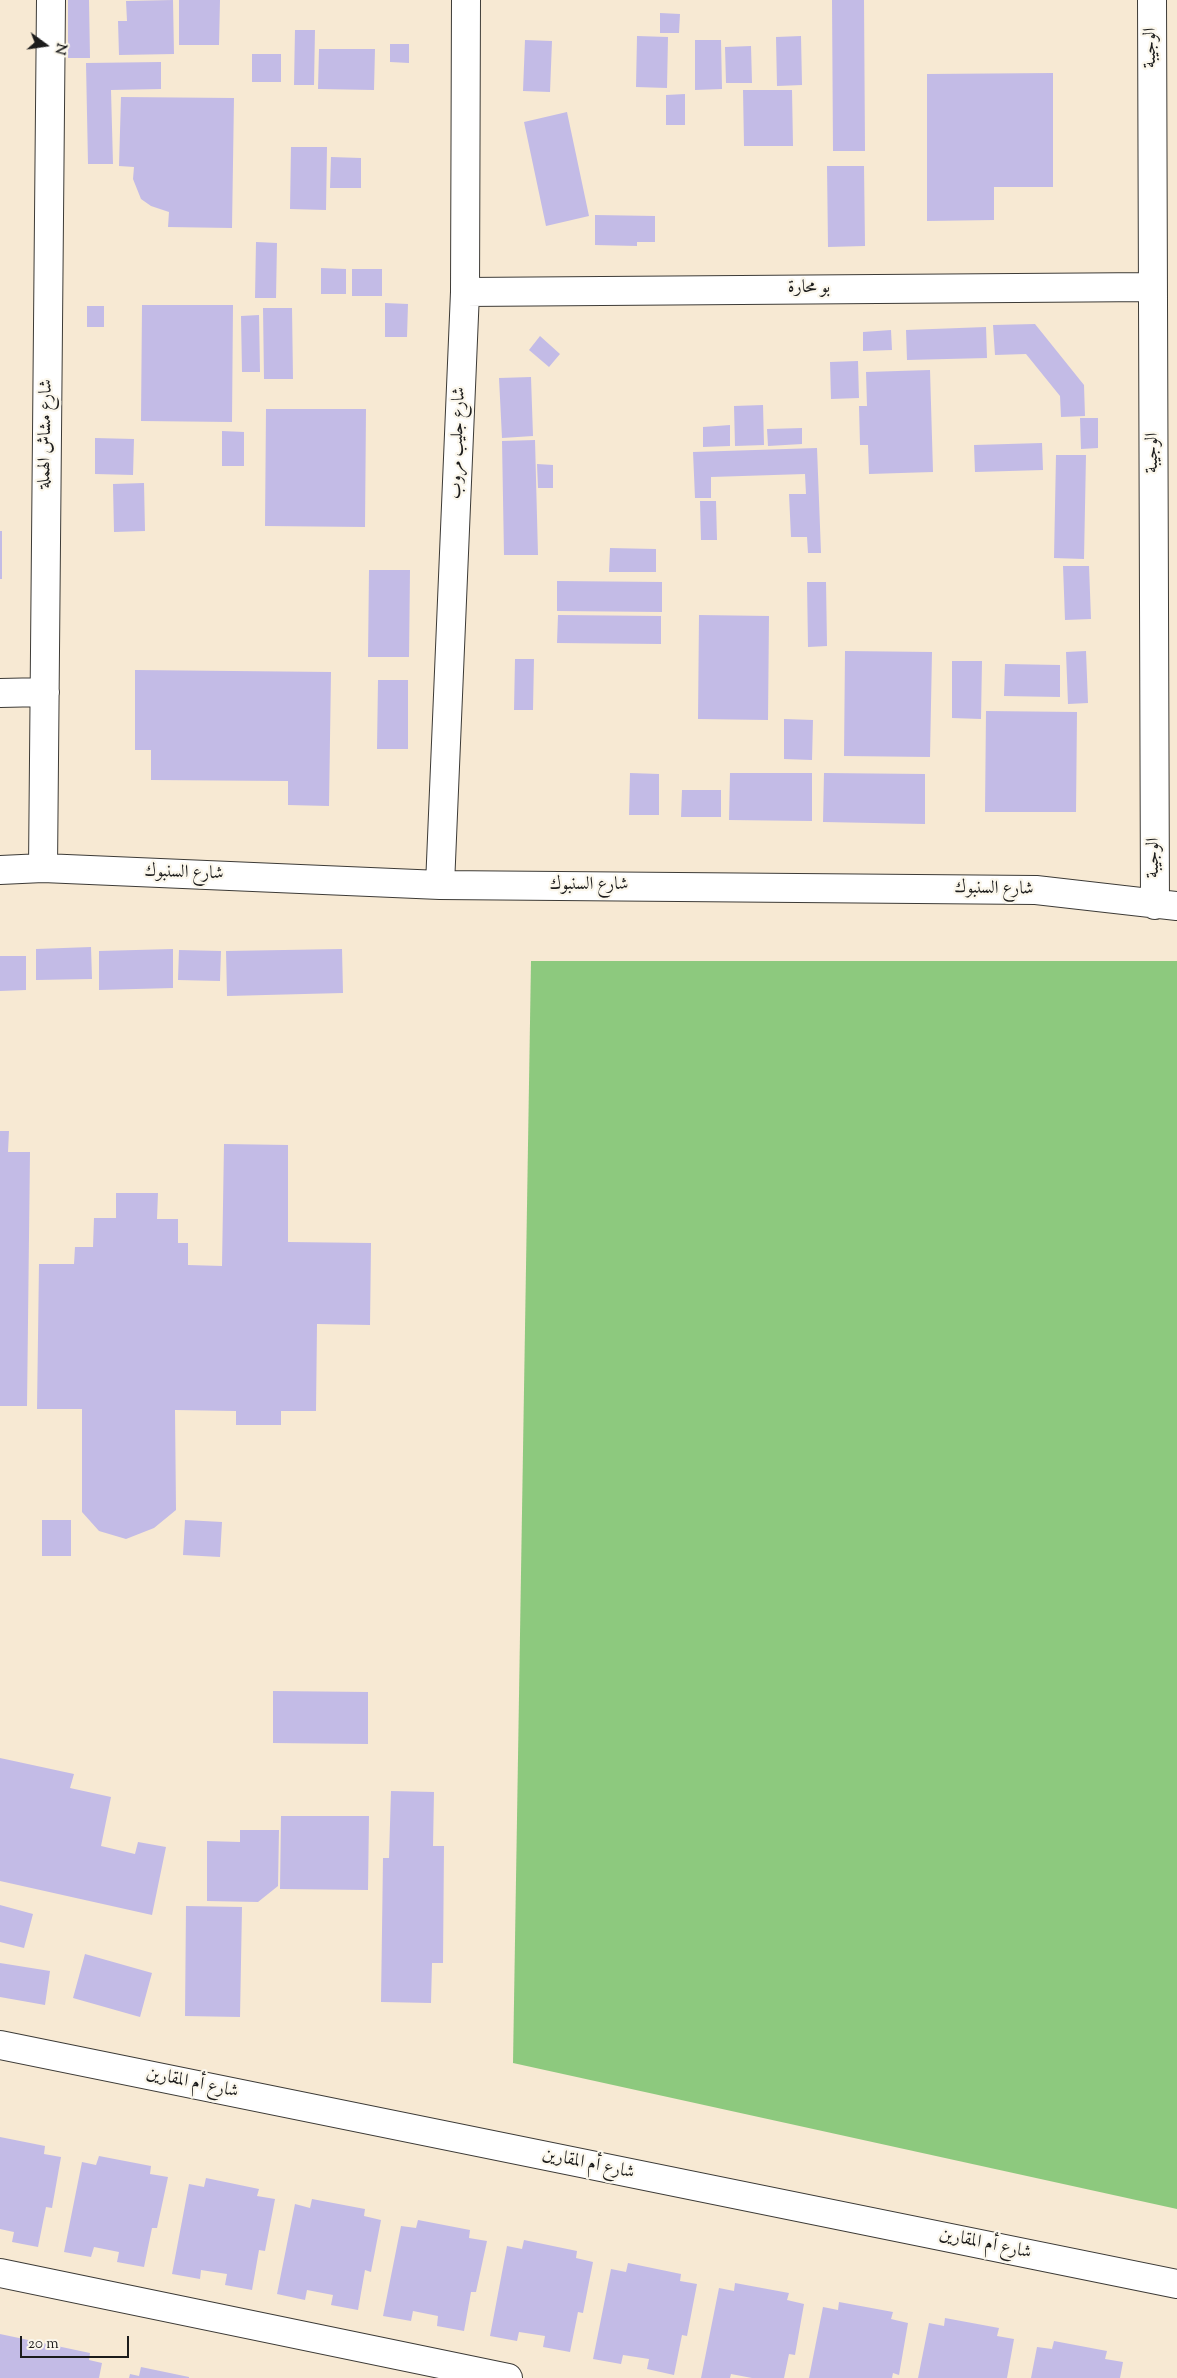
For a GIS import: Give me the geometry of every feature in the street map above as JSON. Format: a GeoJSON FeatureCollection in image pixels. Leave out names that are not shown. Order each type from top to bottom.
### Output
{"type":"FeatureCollection","features":[{"type":"Feature","properties":{"kind":"street","name":"شارع مشاش الهملة"},"geometry":{"type":"LineString","coordinates":[[43,868],[51,0]]}},
{"type":"Feature","properties":{"kind":"street","name":"شارع جليب مروب"},"geometry":{"type":"LineString","coordinates":[[440,885],[465,292],[466,0]]}},
{"type":"Feature","properties":{"kind":"street","name":"الوجيبة"},"geometry":{"type":"LineString","coordinates":[[1152,0],[1153,286],[1166,906]]}},
{"type":"Feature","properties":{"kind":"street","name":"بو محارة"},"geometry":{"type":"LineString","coordinates":[[465,292],[1153,286]]}},
{"type":"Feature","properties":{"kind":"street"},"geometry":{"type":"LineString","coordinates":[[0,693],[44,692]]}},
{"type":"Feature","properties":{"kind":"street","name":"شارع السنبوك"},"geometry":{"type":"LineString","coordinates":[[0,870],[43,868],[440,885],[1036,890],[1166,906]]}},
{"type":"Feature","properties":{"kind":"street","name":"شارع أم المقارين"},"geometry":{"type":"LineString","coordinates":[[0,2045],[1177,2284]]}},
{"type":"Feature","properties":{"kind":"street"},"geometry":{"type":"LineString","coordinates":[[0,2273],[508,2378]]}},
{"type":"Feature","properties":{"kind":"green space"},"geometry":{"type":"Polygon","coordinates":[[[531,961],[1177,961],[1177,2209],[513,2063],[531,961]]]}},
{"type":"Feature","properties":{"kind":"building"},"geometry":{"type":"Polygon","coordinates":[[[68,0],[89,0],[90,58],[68,58],[68,0]]]}},
{"type":"Feature","properties":{"kind":"building"},"geometry":{"type":"Polygon","coordinates":[[[173,0],[174,54],[119,55],[118,21],[127,21],[126,1],[173,0]]]}},
{"type":"Feature","properties":{"kind":"building"},"geometry":{"type":"Polygon","coordinates":[[[179,0],[220,0],[219,45],[179,45],[179,0]]]}},
{"type":"Feature","properties":{"kind":"building"},"geometry":{"type":"Polygon","coordinates":[[[832,0],[864,0],[865,151],[833,151],[832,0]]]}},
{"type":"Feature","properties":{"kind":"building"},"geometry":{"type":"Polygon","coordinates":[[[660,13],[680,14],[679,33],[660,33],[660,13]]]}},
{"type":"Feature","properties":{"kind":"building"},"geometry":{"type":"Polygon","coordinates":[[[295,30],[315,30],[314,85],[294,85],[295,30]]]}},
{"type":"Feature","properties":{"kind":"building"},"geometry":{"type":"Polygon","coordinates":[[[637,36],[668,37],[667,88],[636,87],[637,36]]]}},
{"type":"Feature","properties":{"kind":"building"},"geometry":{"type":"Polygon","coordinates":[[[801,36],[802,85],[777,86],[776,37],[801,36]]]}},
{"type":"Feature","properties":{"kind":"building"},"geometry":{"type":"Polygon","coordinates":[[[525,40],[552,41],[550,92],[523,91],[525,40]]]}},
{"type":"Feature","properties":{"kind":"building"},"geometry":{"type":"Polygon","coordinates":[[[695,40],[721,40],[722,89],[695,90],[695,40]]]}},
{"type":"Feature","properties":{"kind":"building"},"geometry":{"type":"Polygon","coordinates":[[[390,44],[409,44],[409,63],[390,62],[390,44]]]}},
{"type":"Feature","properties":{"kind":"building"},"geometry":{"type":"Polygon","coordinates":[[[751,46],[752,83],[726,83],[725,47],[751,46]]]}},
{"type":"Feature","properties":{"kind":"building"},"geometry":{"type":"Polygon","coordinates":[[[319,49],[375,49],[374,90],[318,89],[319,49]]]}},
{"type":"Feature","properties":{"kind":"building"},"geometry":{"type":"Polygon","coordinates":[[[252,54],[281,54],[281,82],[252,82],[252,54]]]}},
{"type":"Feature","properties":{"kind":"building"},"geometry":{"type":"Polygon","coordinates":[[[161,62],[161,89],[111,90],[113,164],[88,164],[86,63],[161,62]]]}},
{"type":"Feature","properties":{"kind":"building"},"geometry":{"type":"Polygon","coordinates":[[[1053,73],[1053,187],[994,187],[994,220],[927,221],[927,74],[1053,73]]]}},
{"type":"Feature","properties":{"kind":"building"},"geometry":{"type":"Polygon","coordinates":[[[743,90],[792,90],[793,146],[744,146],[743,90]]]}},
{"type":"Feature","properties":{"kind":"building"},"geometry":{"type":"Polygon","coordinates":[[[685,94],[685,125],[666,125],[666,95],[685,94]]]}},
{"type":"Feature","properties":{"kind":"building"},"geometry":{"type":"Polygon","coordinates":[[[121,97],[234,98],[232,228],[168,227],[169,212],[151,206],[141,199],[133,179],[134,167],[119,166],[121,97]]]}},
{"type":"Feature","properties":{"kind":"building"},"geometry":{"type":"Polygon","coordinates":[[[567,112],[589,216],[546,226],[524,122],[567,112]]]}},
{"type":"Feature","properties":{"kind":"building"},"geometry":{"type":"Polygon","coordinates":[[[291,147],[327,147],[326,210],[290,209],[291,147]]]}},
{"type":"Feature","properties":{"kind":"building"},"geometry":{"type":"Polygon","coordinates":[[[331,157],[361,158],[361,188],[330,188],[331,157]]]}},
{"type":"Feature","properties":{"kind":"building"},"geometry":{"type":"Polygon","coordinates":[[[827,166],[864,166],[865,246],[828,247],[827,166]]]}},
{"type":"Feature","properties":{"kind":"building"},"geometry":{"type":"Polygon","coordinates":[[[595,215],[655,216],[655,242],[637,242],[637,246],[595,245],[595,215]]]}},
{"type":"Feature","properties":{"kind":"building"},"geometry":{"type":"Polygon","coordinates":[[[256,242],[277,243],[276,298],[255,298],[256,242]]]}},
{"type":"Feature","properties":{"kind":"building"},"geometry":{"type":"Polygon","coordinates":[[[321,268],[346,269],[346,294],[321,294],[321,268]]]}},
{"type":"Feature","properties":{"kind":"building"},"geometry":{"type":"Polygon","coordinates":[[[352,269],[382,269],[382,296],[352,296],[352,269]]]}},
{"type":"Feature","properties":{"kind":"building"},"geometry":{"type":"Polygon","coordinates":[[[385,303],[408,304],[407,337],[385,337],[385,303]]]}},
{"type":"Feature","properties":{"kind":"building"},"geometry":{"type":"Polygon","coordinates":[[[142,305],[233,305],[232,422],[141,421],[142,305]]]}},
{"type":"Feature","properties":{"kind":"building"},"geometry":{"type":"Polygon","coordinates":[[[87,306],[104,306],[104,327],[87,327],[87,306]]]}},
{"type":"Feature","properties":{"kind":"building"},"geometry":{"type":"Polygon","coordinates":[[[263,308],[292,308],[293,379],[264,379],[263,308]]]}},
{"type":"Feature","properties":{"kind":"building"},"geometry":{"type":"Polygon","coordinates":[[[259,315],[260,372],[242,372],[241,316],[259,315]]]}},
{"type":"Feature","properties":{"kind":"building"},"geometry":{"type":"Polygon","coordinates":[[[1035,324],[1084,385],[1085,416],[1061,417],[1060,396],[1026,354],[995,355],[993,325],[1035,324]]]}},
{"type":"Feature","properties":{"kind":"building"},"geometry":{"type":"Polygon","coordinates":[[[986,327],[987,358],[907,360],[906,330],[986,327]]]}},
{"type":"Feature","properties":{"kind":"building"},"geometry":{"type":"Polygon","coordinates":[[[891,330],[892,350],[863,351],[863,332],[891,330]]]}},
{"type":"Feature","properties":{"kind":"building"},"geometry":{"type":"Polygon","coordinates":[[[540,336],[560,354],[549,367],[529,350],[540,336]]]}},
{"type":"Feature","properties":{"kind":"building"},"geometry":{"type":"Polygon","coordinates":[[[858,361],[859,398],[831,399],[830,362],[858,361]]]}},
{"type":"Feature","properties":{"kind":"building"},"geometry":{"type":"Polygon","coordinates":[[[930,370],[933,472],[869,474],[868,445],[860,445],[859,406],[867,406],[866,372],[930,370]]]}},
{"type":"Feature","properties":{"kind":"building"},"geometry":{"type":"Polygon","coordinates":[[[531,377],[533,436],[502,438],[499,378],[531,377]]]}},
{"type":"Feature","properties":{"kind":"building"},"geometry":{"type":"Polygon","coordinates":[[[763,405],[764,445],[735,446],[734,406],[763,405]]]}},
{"type":"Feature","properties":{"kind":"building"},"geometry":{"type":"Polygon","coordinates":[[[266,409],[366,409],[365,527],[265,526],[266,409]]]}},
{"type":"Feature","properties":{"kind":"building"},"geometry":{"type":"Polygon","coordinates":[[[1080,418],[1098,418],[1098,448],[1081,449],[1080,418]]]}},
{"type":"Feature","properties":{"kind":"building"},"geometry":{"type":"Polygon","coordinates":[[[730,425],[730,446],[703,447],[703,427],[730,425]]]}},
{"type":"Feature","properties":{"kind":"building"},"geometry":{"type":"Polygon","coordinates":[[[802,428],[802,444],[768,446],[767,429],[802,428]]]}},
{"type":"Feature","properties":{"kind":"building"},"geometry":{"type":"Polygon","coordinates":[[[222,431],[244,432],[244,466],[222,466],[222,431]]]}},
{"type":"Feature","properties":{"kind":"building"},"geometry":{"type":"Polygon","coordinates":[[[95,438],[134,439],[133,475],[95,474],[95,438]]]}},
{"type":"Feature","properties":{"kind":"building"},"geometry":{"type":"Polygon","coordinates":[[[535,440],[538,555],[504,555],[502,441],[535,440]]]}},
{"type":"Feature","properties":{"kind":"building"},"geometry":{"type":"Polygon","coordinates":[[[1042,443],[1043,470],[975,472],[974,445],[1042,443]]]}},
{"type":"Feature","properties":{"kind":"building"},"geometry":{"type":"Polygon","coordinates":[[[817,448],[821,553],[808,553],[807,537],[791,537],[789,494],[806,494],[805,474],[711,477],[711,498],[695,498],[693,452],[817,448]]]}},
{"type":"Feature","properties":{"kind":"building"},"geometry":{"type":"Polygon","coordinates":[[[1056,455],[1086,455],[1084,559],[1054,558],[1056,455]]]}},
{"type":"Feature","properties":{"kind":"building"},"geometry":{"type":"Polygon","coordinates":[[[537,464],[553,465],[553,488],[538,488],[537,464]]]}},
{"type":"Feature","properties":{"kind":"building"},"geometry":{"type":"Polygon","coordinates":[[[144,483],[145,531],[114,532],[113,484],[144,483]]]}},
{"type":"Feature","properties":{"kind":"building"},"geometry":{"type":"Polygon","coordinates":[[[700,501],[716,501],[717,540],[701,540],[700,501]]]}},
{"type":"Feature","properties":{"kind":"building"},"geometry":{"type":"Polygon","coordinates":[[[0,531],[2,531],[2,579],[0,579],[0,531]]]}},
{"type":"Feature","properties":{"kind":"building"},"geometry":{"type":"Polygon","coordinates":[[[610,548],[656,549],[656,572],[609,572],[610,548]]]}},
{"type":"Feature","properties":{"kind":"building"},"geometry":{"type":"Polygon","coordinates":[[[1063,566],[1089,566],[1091,619],[1065,620],[1063,566]]]}},
{"type":"Feature","properties":{"kind":"building"},"geometry":{"type":"Polygon","coordinates":[[[369,570],[410,570],[409,657],[368,657],[369,570]]]}},
{"type":"Feature","properties":{"kind":"building"},"geometry":{"type":"Polygon","coordinates":[[[557,581],[662,582],[662,612],[557,611],[557,581]]]}},
{"type":"Feature","properties":{"kind":"building"},"geometry":{"type":"Polygon","coordinates":[[[807,582],[826,582],[827,646],[808,647],[807,582]]]}},
{"type":"Feature","properties":{"kind":"building"},"geometry":{"type":"Polygon","coordinates":[[[558,615],[661,616],[661,644],[557,643],[558,615]]]}},
{"type":"Feature","properties":{"kind":"building"},"geometry":{"type":"Polygon","coordinates":[[[699,615],[769,616],[768,720],[698,719],[699,615]]]}},
{"type":"Feature","properties":{"kind":"building"},"geometry":{"type":"Polygon","coordinates":[[[845,651],[932,652],[930,757],[844,756],[845,651]]]}},
{"type":"Feature","properties":{"kind":"building"},"geometry":{"type":"Polygon","coordinates":[[[1086,651],[1088,703],[1068,704],[1066,652],[1086,651]]]}},
{"type":"Feature","properties":{"kind":"building"},"geometry":{"type":"Polygon","coordinates":[[[515,659],[534,659],[533,710],[514,710],[515,659]]]}},
{"type":"Feature","properties":{"kind":"building"},"geometry":{"type":"Polygon","coordinates":[[[952,661],[982,661],[981,719],[952,718],[952,661]]]}},
{"type":"Feature","properties":{"kind":"building"},"geometry":{"type":"Polygon","coordinates":[[[1005,664],[1060,665],[1060,697],[1004,696],[1005,664]]]}},
{"type":"Feature","properties":{"kind":"building"},"geometry":{"type":"Polygon","coordinates":[[[135,670],[331,672],[329,806],[288,805],[288,781],[151,780],[151,750],[135,750],[135,670]]]}},
{"type":"Feature","properties":{"kind":"building"},"geometry":{"type":"Polygon","coordinates":[[[378,680],[408,680],[408,749],[377,749],[378,680]]]}},
{"type":"Feature","properties":{"kind":"building"},"geometry":{"type":"Polygon","coordinates":[[[986,711],[1077,712],[1076,812],[985,812],[986,711]]]}},
{"type":"Feature","properties":{"kind":"building"},"geometry":{"type":"Polygon","coordinates":[[[784,719],[813,720],[812,760],[784,759],[784,719]]]}},
{"type":"Feature","properties":{"kind":"building"},"geometry":{"type":"Polygon","coordinates":[[[630,773],[659,774],[659,815],[629,815],[630,773]]]}},
{"type":"Feature","properties":{"kind":"building"},"geometry":{"type":"Polygon","coordinates":[[[730,773],[812,773],[812,821],[729,820],[730,773]]]}},
{"type":"Feature","properties":{"kind":"building"},"geometry":{"type":"Polygon","coordinates":[[[824,773],[925,774],[925,824],[823,822],[824,773]]]}},
{"type":"Feature","properties":{"kind":"building"},"geometry":{"type":"Polygon","coordinates":[[[682,790],[721,790],[721,817],[681,817],[682,790]]]}},
{"type":"Feature","properties":{"kind":"building"},"geometry":{"type":"Polygon","coordinates":[[[91,947],[92,979],[36,980],[36,949],[91,947]]]}},
{"type":"Feature","properties":{"kind":"building"},"geometry":{"type":"Polygon","coordinates":[[[173,949],[173,988],[99,990],[99,951],[173,949]]]}},
{"type":"Feature","properties":{"kind":"building"},"geometry":{"type":"Polygon","coordinates":[[[342,949],[343,993],[227,996],[226,951],[342,949]]]}},
{"type":"Feature","properties":{"kind":"building"},"geometry":{"type":"Polygon","coordinates":[[[179,950],[221,951],[220,981],[178,980],[179,950]]]}},
{"type":"Feature","properties":{"kind":"building"},"geometry":{"type":"Polygon","coordinates":[[[0,956],[26,956],[26,990],[0,991],[0,956]]]}},
{"type":"Feature","properties":{"kind":"building"},"geometry":{"type":"Polygon","coordinates":[[[0,1131],[9,1131],[8,1152],[30,1152],[27,1406],[0,1406],[0,1131]]]}},
{"type":"Feature","properties":{"kind":"building"},"geometry":{"type":"Polygon","coordinates":[[[224,1144],[288,1145],[288,1242],[371,1243],[370,1325],[317,1324],[316,1411],[281,1411],[281,1425],[236,1425],[236,1411],[175,1410],[176,1510],[154,1528],[126,1539],[99,1531],[82,1512],[82,1409],[37,1409],[39,1264],[74,1264],[75,1247],[93,1247],[94,1218],[116,1218],[116,1193],[158,1193],[157,1219],[178,1219],[178,1243],[188,1243],[188,1265],[222,1266],[224,1144]]]}},
{"type":"Feature","properties":{"kind":"building"},"geometry":{"type":"Polygon","coordinates":[[[42,1520],[71,1520],[71,1556],[42,1556],[42,1520]]]}},
{"type":"Feature","properties":{"kind":"building"},"geometry":{"type":"Polygon","coordinates":[[[185,1520],[222,1522],[220,1557],[183,1555],[185,1520]]]}},
{"type":"Feature","properties":{"kind":"building"},"geometry":{"type":"Polygon","coordinates":[[[273,1691],[368,1692],[368,1744],[273,1743],[273,1691]]]}},
{"type":"Feature","properties":{"kind":"building"},"geometry":{"type":"Polygon","coordinates":[[[0,1758],[74,1774],[70,1788],[111,1797],[101,1846],[135,1854],[138,1842],[166,1847],[152,1915],[0,1881],[0,1758]]]}},
{"type":"Feature","properties":{"kind":"building"},"geometry":{"type":"Polygon","coordinates":[[[391,1791],[434,1792],[433,1846],[444,1846],[443,1963],[432,1963],[431,2003],[381,2002],[383,1858],[389,1858],[391,1791]]]}},
{"type":"Feature","properties":{"kind":"building"},"geometry":{"type":"Polygon","coordinates":[[[281,1816],[369,1816],[368,1890],[280,1889],[281,1816]]]}},
{"type":"Feature","properties":{"kind":"building"},"geometry":{"type":"Polygon","coordinates":[[[240,1830],[279,1830],[278,1886],[258,1902],[207,1901],[207,1841],[240,1842],[240,1830]]]}},
{"type":"Feature","properties":{"kind":"building"},"geometry":{"type":"Polygon","coordinates":[[[0,1905],[33,1914],[24,1948],[0,1942],[0,1905]]]}},
{"type":"Feature","properties":{"kind":"building"},"geometry":{"type":"Polygon","coordinates":[[[186,1906],[242,1907],[240,2017],[185,2016],[186,1906]]]}},
{"type":"Feature","properties":{"kind":"building"},"geometry":{"type":"Polygon","coordinates":[[[85,1954],[152,1973],[140,2017],[73,1998],[85,1954]]]}},
{"type":"Feature","properties":{"kind":"building"},"geometry":{"type":"Polygon","coordinates":[[[0,1963],[50,1971],[45,2005],[0,1997],[0,1963]]]}},
{"type":"Feature","properties":{"kind":"building"},"geometry":{"type":"Polygon","coordinates":[[[0,2137],[45,2146],[44,2154],[61,2157],[52,2208],[46,2207],[38,2247],[12,2242],[14,2232],[0,2229],[0,2137]]]}},
{"type":"Feature","properties":{"kind":"building"},"geometry":{"type":"Polygon","coordinates":[[[99,2156],[151,2166],[150,2174],[168,2177],[157,2228],[152,2228],[144,2267],[117,2262],[119,2252],[94,2247],[91,2257],[64,2252],[82,2162],[96,2165],[99,2156]]]}},
{"type":"Feature","properties":{"kind":"building"},"geometry":{"type":"Polygon","coordinates":[[[206,2178],[259,2189],[257,2196],[275,2199],[265,2251],[259,2250],[252,2290],[225,2285],[227,2274],[201,2270],[200,2279],[172,2274],[189,2184],[204,2187],[206,2178]]]}},
{"type":"Feature","properties":{"kind":"building"},"geometry":{"type":"Polygon","coordinates":[[[312,2199],[365,2209],[364,2216],[381,2220],[371,2272],[365,2270],[358,2310],[331,2305],[333,2295],[307,2290],[305,2300],[277,2294],[295,2204],[310,2208],[312,2199]]]}},
{"type":"Feature","properties":{"kind":"building"},"geometry":{"type":"Polygon","coordinates":[[[418,2220],[470,2230],[469,2238],[487,2241],[476,2292],[471,2292],[464,2331],[437,2326],[438,2316],[413,2311],[411,2321],[383,2316],[401,2226],[416,2228],[418,2220]]]}},
{"type":"Feature","properties":{"kind":"building"},"geometry":{"type":"Polygon","coordinates":[[[524,2240],[577,2251],[576,2258],[593,2262],[583,2313],[578,2312],[570,2352],[543,2347],[545,2336],[519,2332],[517,2341],[490,2336],[507,2246],[522,2249],[524,2240]]]}},
{"type":"Feature","properties":{"kind":"building"},"geometry":{"type":"Polygon","coordinates":[[[628,2263],[681,2274],[680,2281],[697,2284],[687,2336],[682,2335],[674,2375],[647,2369],[649,2359],[623,2355],[621,2364],[593,2359],[611,2269],[626,2272],[628,2263]]]}},
{"type":"Feature","properties":{"kind":"building"},"geometry":{"type":"Polygon","coordinates":[[[735,2283],[789,2293],[787,2300],[804,2304],[795,2355],[789,2354],[784,2378],[752,2378],[731,2374],[730,2378],[701,2378],[719,2288],[734,2291],[735,2283]]]}},
{"type":"Feature","properties":{"kind":"building"},"geometry":{"type":"Polygon","coordinates":[[[839,2302],[893,2312],[891,2319],[908,2323],[899,2375],[893,2373],[892,2378],[809,2378],[823,2307],[838,2310],[839,2302]]]}},
{"type":"Feature","properties":{"kind":"building"},"geometry":{"type":"Polygon","coordinates":[[[945,2318],[999,2328],[997,2336],[1014,2339],[1007,2378],[918,2378],[929,2323],[944,2326],[945,2318]]]}},
{"type":"Feature","properties":{"kind":"building"},"geometry":{"type":"Polygon","coordinates":[[[0,2334],[90,2353],[89,2360],[102,2363],[99,2378],[0,2378],[0,2334]]]}},
{"type":"Feature","properties":{"kind":"building"},"geometry":{"type":"Polygon","coordinates":[[[1054,2341],[1107,2351],[1105,2359],[1123,2362],[1120,2378],[1031,2378],[1037,2347],[1052,2349],[1054,2341]]]}},
{"type":"Feature","properties":{"kind":"building"},"geometry":{"type":"Polygon","coordinates":[[[141,2367],[189,2378],[129,2378],[130,2374],[139,2376],[141,2367]]]}}]}
